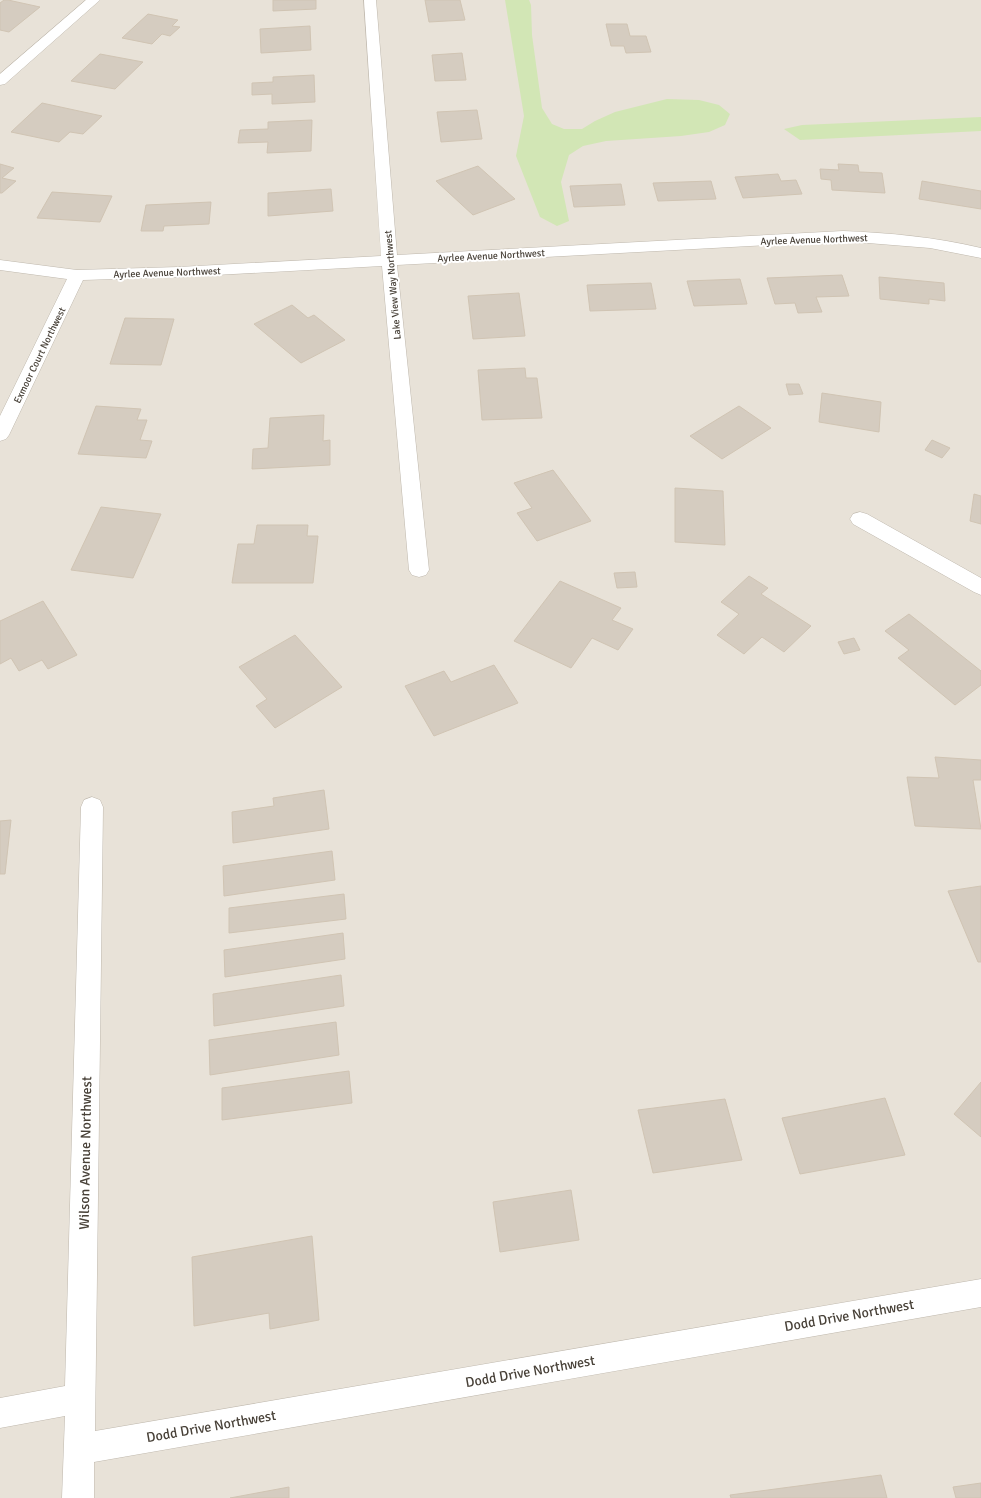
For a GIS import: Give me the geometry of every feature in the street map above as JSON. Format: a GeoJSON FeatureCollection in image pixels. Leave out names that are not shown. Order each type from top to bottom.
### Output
{"type":"FeatureCollection","features":[{"type":"Feature","properties":{"kind":"street"},"geometry":{"type":"LineString","coordinates":[[0,81],[94,0]]}},
{"type":"Feature","properties":{"kind":"street","name":"Lake View Way Northwest"},"geometry":{"type":"LineString","coordinates":[[370,0],[389,260],[419,570]]}},
{"type":"Feature","properties":{"kind":"street","name":"Ayrlee Avenue Northwest"},"geometry":{"type":"LineString","coordinates":[[0,265],[77,275],[179,272],[843,236],[897,238],[959,247],[981,253]]}},
{"type":"Feature","properties":{"kind":"street","name":"Exmoor Court Northwest"},"geometry":{"type":"LineString","coordinates":[[0,435],[77,275]]}},
{"type":"Feature","properties":{"kind":"street"},"geometry":{"type":"LineString","coordinates":[[860,519],[981,587]]}},
{"type":"Feature","properties":{"kind":"street","name":"Wilson Avenue Northwest"},"geometry":{"type":"LineString","coordinates":[[78,1498],[92,807]]}},
{"type":"Feature","properties":{"kind":"street","name":"Dodd Drive Northwest"},"geometry":{"type":"LineString","coordinates":[[79,1449],[981,1292]]}},
{"type":"Feature","properties":{"kind":"street"},"geometry":{"type":"LineString","coordinates":[[0,1413],[80,1398]]}},
{"type":"Feature","properties":{"kind":"shaded area"},"geometry":{"type":"Polygon","coordinates":[[[0,0],[981,0],[981,1498],[0,1498],[0,0]]]}},
{"type":"Feature","properties":{"kind":"green space"},"geometry":{"type":"Polygon","coordinates":[[[505,0],[529,0],[531,5],[532,35],[542,108],[552,124],[564,129],[582,129],[615,112],[667,99],[699,100],[719,105],[730,114],[725,125],[709,132],[681,136],[606,141],[583,146],[569,155],[561,182],[569,221],[557,226],[540,217],[516,156],[524,116],[505,0]]]}},
{"type":"Feature","properties":{"kind":"green space"},"geometry":{"type":"Polygon","coordinates":[[[981,117],[981,131],[800,140],[784,129],[802,125],[981,117]]]}},
{"type":"Feature","properties":{"kind":"building"},"geometry":{"type":"Polygon","coordinates":[[[4,0],[40,7],[9,32],[0,30],[0,3],[4,0]]]}},
{"type":"Feature","properties":{"kind":"building"},"geometry":{"type":"Polygon","coordinates":[[[273,0],[316,0],[316,9],[273,11],[273,0]]]}},
{"type":"Feature","properties":{"kind":"building"},"geometry":{"type":"Polygon","coordinates":[[[425,0],[460,0],[465,20],[429,22],[425,0]]]}},
{"type":"Feature","properties":{"kind":"building"},"geometry":{"type":"Polygon","coordinates":[[[148,14],[178,20],[172,26],[180,27],[170,36],[162,34],[152,44],[122,38],[148,14]]]}},
{"type":"Feature","properties":{"kind":"building"},"geometry":{"type":"Polygon","coordinates":[[[606,24],[627,24],[630,36],[646,36],[651,52],[626,53],[624,46],[611,46],[606,24]]]}},
{"type":"Feature","properties":{"kind":"building"},"geometry":{"type":"Polygon","coordinates":[[[310,26],[311,50],[261,53],[260,29],[310,26]]]}},
{"type":"Feature","properties":{"kind":"building"},"geometry":{"type":"Polygon","coordinates":[[[462,53],[466,80],[435,81],[432,55],[462,53]]]}},
{"type":"Feature","properties":{"kind":"building"},"geometry":{"type":"Polygon","coordinates":[[[100,54],[143,62],[115,89],[71,81],[100,54]]]}},
{"type":"Feature","properties":{"kind":"building"},"geometry":{"type":"Polygon","coordinates":[[[314,75],[315,102],[272,104],[272,94],[252,95],[252,83],[273,82],[273,77],[314,75]]]}},
{"type":"Feature","properties":{"kind":"building"},"geometry":{"type":"Polygon","coordinates":[[[42,103],[102,116],[83,134],[70,132],[59,142],[11,132],[42,103]]]}},
{"type":"Feature","properties":{"kind":"building"},"geometry":{"type":"Polygon","coordinates":[[[477,110],[482,139],[441,142],[437,112],[477,110]]]}},
{"type":"Feature","properties":{"kind":"building"},"geometry":{"type":"Polygon","coordinates":[[[312,120],[311,151],[267,153],[268,142],[238,143],[240,130],[268,129],[268,122],[312,120]]]}},
{"type":"Feature","properties":{"kind":"building"},"geometry":{"type":"Polygon","coordinates":[[[0,164],[14,168],[2,178],[16,181],[2,193],[0,193],[0,164]]]}},
{"type":"Feature","properties":{"kind":"building"},"geometry":{"type":"Polygon","coordinates":[[[838,164],[858,165],[859,172],[882,173],[885,193],[832,190],[831,180],[821,179],[820,169],[839,170],[838,164]]]}},
{"type":"Feature","properties":{"kind":"building"},"geometry":{"type":"Polygon","coordinates":[[[478,166],[515,199],[473,215],[436,181],[478,166]]]}},
{"type":"Feature","properties":{"kind":"building"},"geometry":{"type":"Polygon","coordinates":[[[778,174],[781,181],[796,180],[802,194],[743,198],[735,177],[778,174]]]}},
{"type":"Feature","properties":{"kind":"building"},"geometry":{"type":"Polygon","coordinates":[[[711,181],[716,199],[658,201],[653,183],[711,181]]]}},
{"type":"Feature","properties":{"kind":"building"},"geometry":{"type":"Polygon","coordinates":[[[922,181],[981,191],[981,209],[919,199],[922,181]]]}},
{"type":"Feature","properties":{"kind":"building"},"geometry":{"type":"Polygon","coordinates":[[[621,184],[625,205],[574,207],[570,186],[621,184]]]}},
{"type":"Feature","properties":{"kind":"building"},"geometry":{"type":"Polygon","coordinates":[[[331,189],[333,211],[268,216],[268,193],[331,189]]]}},
{"type":"Feature","properties":{"kind":"building"},"geometry":{"type":"Polygon","coordinates":[[[52,192],[112,196],[100,222],[37,218],[52,192]]]}},
{"type":"Feature","properties":{"kind":"building"},"geometry":{"type":"Polygon","coordinates":[[[211,202],[209,224],[164,226],[163,231],[141,231],[146,205],[211,202]]]}},
{"type":"Feature","properties":{"kind":"building"},"geometry":{"type":"Polygon","coordinates":[[[842,275],[849,296],[816,297],[822,312],[798,313],[795,303],[775,304],[767,278],[842,275]]]}},
{"type":"Feature","properties":{"kind":"building"},"geometry":{"type":"Polygon","coordinates":[[[879,277],[944,283],[945,301],[929,299],[929,304],[880,299],[879,277]]]}},
{"type":"Feature","properties":{"kind":"building"},"geometry":{"type":"Polygon","coordinates":[[[740,279],[747,304],[694,306],[687,281],[740,279]]]}},
{"type":"Feature","properties":{"kind":"building"},"geometry":{"type":"Polygon","coordinates":[[[651,283],[656,309],[590,311],[587,285],[651,283]]]}},
{"type":"Feature","properties":{"kind":"building"},"geometry":{"type":"Polygon","coordinates":[[[519,293],[525,336],[473,339],[468,296],[519,293]]]}},
{"type":"Feature","properties":{"kind":"building"},"geometry":{"type":"Polygon","coordinates":[[[292,305],[308,318],[314,315],[345,340],[301,363],[254,324],[292,305]]]}},
{"type":"Feature","properties":{"kind":"building"},"geometry":{"type":"Polygon","coordinates":[[[125,318],[174,319],[161,365],[110,364],[125,318]]]}},
{"type":"Feature","properties":{"kind":"building"},"geometry":{"type":"Polygon","coordinates":[[[525,368],[526,378],[537,378],[542,418],[482,420],[478,370],[525,368]]]}},
{"type":"Feature","properties":{"kind":"building"},"geometry":{"type":"Polygon","coordinates":[[[786,384],[799,384],[803,394],[789,395],[786,384]]]}},
{"type":"Feature","properties":{"kind":"building"},"geometry":{"type":"Polygon","coordinates":[[[822,393],[881,402],[879,432],[819,422],[822,393]]]}},
{"type":"Feature","properties":{"kind":"building"},"geometry":{"type":"Polygon","coordinates":[[[96,406],[141,409],[137,420],[147,420],[140,440],[152,441],[146,458],[78,454],[96,406]]]}},
{"type":"Feature","properties":{"kind":"building"},"geometry":{"type":"Polygon","coordinates":[[[739,406],[771,428],[722,459],[690,436],[739,406]]]}},
{"type":"Feature","properties":{"kind":"building"},"geometry":{"type":"Polygon","coordinates":[[[324,415],[323,441],[330,440],[330,465],[252,469],[253,449],[268,448],[270,418],[324,415]]]}},
{"type":"Feature","properties":{"kind":"building"},"geometry":{"type":"Polygon","coordinates":[[[932,440],[950,448],[942,458],[925,450],[932,440]]]}},
{"type":"Feature","properties":{"kind":"building"},"geometry":{"type":"Polygon","coordinates":[[[553,470],[591,521],[537,541],[517,513],[532,508],[514,483],[553,470]]]}},
{"type":"Feature","properties":{"kind":"building"},"geometry":{"type":"Polygon","coordinates":[[[675,488],[723,491],[725,545],[675,542],[675,488]]]}},
{"type":"Feature","properties":{"kind":"building"},"geometry":{"type":"Polygon","coordinates":[[[974,494],[981,496],[981,524],[970,521],[974,494]]]}},
{"type":"Feature","properties":{"kind":"building"},"geometry":{"type":"Polygon","coordinates":[[[101,507],[161,514],[133,578],[71,570],[101,507]]]}},
{"type":"Feature","properties":{"kind":"building"},"geometry":{"type":"Polygon","coordinates":[[[257,525],[308,525],[307,536],[318,536],[313,583],[232,583],[238,544],[254,544],[257,525]]]}},
{"type":"Feature","properties":{"kind":"building"},"geometry":{"type":"Polygon","coordinates":[[[635,572],[637,587],[617,588],[614,573],[635,572]]]}},
{"type":"Feature","properties":{"kind":"building"},"geometry":{"type":"Polygon","coordinates":[[[749,576],[768,588],[761,594],[811,626],[784,652],[762,637],[744,654],[717,635],[739,614],[721,602],[749,576]]]}},
{"type":"Feature","properties":{"kind":"building"},"geometry":{"type":"Polygon","coordinates":[[[560,581],[621,608],[612,620],[633,629],[618,650],[592,638],[571,668],[514,641],[560,581]]]}},
{"type":"Feature","properties":{"kind":"building"},"geometry":{"type":"Polygon","coordinates":[[[43,601],[77,655],[48,669],[42,660],[19,671],[11,658],[0,664],[0,621],[43,601]]]}},
{"type":"Feature","properties":{"kind":"building"},"geometry":{"type":"Polygon","coordinates":[[[909,614],[981,671],[981,685],[955,705],[898,658],[909,650],[885,631],[909,614]]]}},
{"type":"Feature","properties":{"kind":"building"},"geometry":{"type":"Polygon","coordinates":[[[295,635],[342,687],[275,728],[256,706],[267,699],[239,667],[295,635]]]}},
{"type":"Feature","properties":{"kind":"building"},"geometry":{"type":"Polygon","coordinates":[[[854,638],[860,650],[844,654],[838,642],[854,638]]]}},
{"type":"Feature","properties":{"kind":"building"},"geometry":{"type":"Polygon","coordinates":[[[494,665],[518,703],[434,736],[405,686],[444,671],[451,682],[494,665]]]}},
{"type":"Feature","properties":{"kind":"building"},"geometry":{"type":"Polygon","coordinates":[[[935,757],[981,760],[981,780],[973,780],[981,829],[915,826],[907,777],[939,778],[935,757]]]}},
{"type":"Feature","properties":{"kind":"building"},"geometry":{"type":"Polygon","coordinates":[[[324,790],[329,829],[233,843],[232,812],[274,806],[273,798],[324,790]]]}},
{"type":"Feature","properties":{"kind":"building"},"geometry":{"type":"Polygon","coordinates":[[[11,820],[5,874],[0,874],[0,821],[11,820]]]}},
{"type":"Feature","properties":{"kind":"building"},"geometry":{"type":"Polygon","coordinates":[[[332,851],[335,880],[224,896],[223,866],[332,851]]]}},
{"type":"Feature","properties":{"kind":"building"},"geometry":{"type":"Polygon","coordinates":[[[981,886],[981,962],[978,962],[948,891],[981,886]]]}},
{"type":"Feature","properties":{"kind":"building"},"geometry":{"type":"Polygon","coordinates":[[[344,894],[346,919],[229,933],[229,908],[344,894]]]}},
{"type":"Feature","properties":{"kind":"building"},"geometry":{"type":"Polygon","coordinates":[[[343,933],[345,959],[225,977],[224,950],[343,933]]]}},
{"type":"Feature","properties":{"kind":"building"},"geometry":{"type":"Polygon","coordinates":[[[341,975],[344,1006],[214,1026],[213,994],[341,975]]]}},
{"type":"Feature","properties":{"kind":"building"},"geometry":{"type":"Polygon","coordinates":[[[336,1022],[339,1055],[210,1075],[209,1040],[336,1022]]]}},
{"type":"Feature","properties":{"kind":"building"},"geometry":{"type":"Polygon","coordinates":[[[349,1071],[352,1103],[222,1120],[222,1088],[349,1071]]]}},
{"type":"Feature","properties":{"kind":"building"},"geometry":{"type":"Polygon","coordinates":[[[981,1082],[981,1137],[954,1114],[981,1082]]]}},
{"type":"Feature","properties":{"kind":"building"},"geometry":{"type":"Polygon","coordinates":[[[885,1098],[905,1155],[800,1174],[782,1118],[885,1098]]]}},
{"type":"Feature","properties":{"kind":"building"},"geometry":{"type":"Polygon","coordinates":[[[725,1099],[742,1160],[653,1173],[638,1110],[725,1099]]]}},
{"type":"Feature","properties":{"kind":"building"},"geometry":{"type":"Polygon","coordinates":[[[571,1190],[579,1240],[500,1252],[493,1202],[571,1190]]]}},
{"type":"Feature","properties":{"kind":"building"},"geometry":{"type":"Polygon","coordinates":[[[312,1236],[319,1320],[270,1329],[269,1313],[194,1326],[192,1257],[312,1236]]]}},
{"type":"Feature","properties":{"kind":"building"},"geometry":{"type":"Polygon","coordinates":[[[881,1475],[887,1498],[731,1498],[730,1495],[881,1475]]]}},
{"type":"Feature","properties":{"kind":"building"},"geometry":{"type":"Polygon","coordinates":[[[981,1483],[981,1498],[956,1498],[953,1487],[981,1483]]]}},
{"type":"Feature","properties":{"kind":"building"},"geometry":{"type":"Polygon","coordinates":[[[289,1487],[289,1498],[230,1498],[289,1487]]]}}]}
